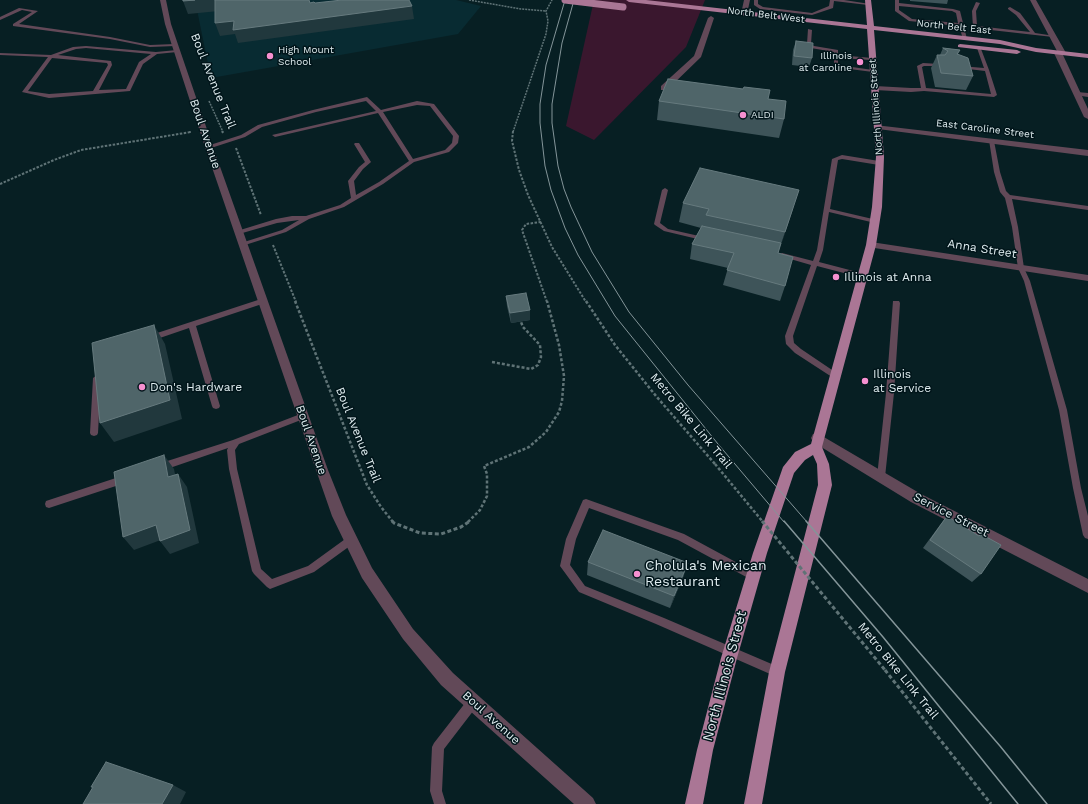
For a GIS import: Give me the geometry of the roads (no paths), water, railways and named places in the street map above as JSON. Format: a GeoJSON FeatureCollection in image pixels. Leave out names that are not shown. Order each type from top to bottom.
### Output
{"type":"FeatureCollection","features":[{"type":"Feature","properties":{"kind":"main road"},"geometry":{"type":"LineString","coordinates":[[565,0],[626,8]]}},
{"type":"Feature","properties":{"kind":"main road","name":"North Belt West"},"geometry":{"type":"LineString","coordinates":[[630,0],[744,14],[870,35]]}},
{"type":"Feature","properties":{"kind":"main road","name":"North Illinois Street"},"geometry":{"type":"LineString","coordinates":[[694,804],[705,750],[753,576],[788,471],[800,456],[816,442],[872,245],[880,163],[868,2]]}},
{"type":"Feature","properties":{"kind":"main road","name":"North Belt East"},"geometry":{"type":"LineString","coordinates":[[870,35],[1000,42],[1036,50],[1088,56]]}},
{"type":"Feature","properties":{"kind":"main road","name":"North Belt East"},"geometry":{"type":"LineString","coordinates":[[956,46],[1010,51],[1036,50]]}},
{"type":"Feature","properties":{"kind":"main road"},"geometry":{"type":"LineString","coordinates":[[753,804],[776,672],[825,485],[823,464],[816,442]]}},
{"type":"Feature","properties":{"kind":"street","name":"Boul Avenue"},"geometry":{"type":"LineString","coordinates":[[163,0],[168,24],[209,147],[303,416],[339,516],[367,572],[408,634],[447,679],[587,804]]}},
{"type":"Feature","properties":{"kind":"street"},"geometry":{"type":"LineString","coordinates":[[744,14],[747,0]]}},
{"type":"Feature","properties":{"kind":"street"},"geometry":{"type":"LineString","coordinates":[[1033,0],[1053,36],[1088,117]]}},
{"type":"Feature","properties":{"kind":"street"},"geometry":{"type":"LineString","coordinates":[[664,88],[697,57],[711,18]]}},
{"type":"Feature","properties":{"kind":"street","name":"East Caroline Street"},"geometry":{"type":"LineString","coordinates":[[878,127],[1088,153]]}},
{"type":"Feature","properties":{"kind":"street","name":"Anna Street"},"geometry":{"type":"LineString","coordinates":[[872,245],[1088,278]]}},
{"type":"Feature","properties":{"kind":"street","name":"Service Street"},"geometry":{"type":"LineString","coordinates":[[816,442],[882,477],[916,498],[1088,586]]}},
{"type":"Feature","properties":{"kind":"lane"},"geometry":{"type":"LineString","coordinates":[[756,0],[756,4],[762,8],[812,14],[831,7],[832,0],[868,2]]}},
{"type":"Feature","properties":{"kind":"lane"},"geometry":{"type":"LineString","coordinates":[[889,0],[958,12],[965,39]]}},
{"type":"Feature","properties":{"kind":"lane"},"geometry":{"type":"LineString","coordinates":[[897,2],[897,10],[911,20],[961,25]]}},
{"type":"Feature","properties":{"kind":"lane"},"geometry":{"type":"LineString","coordinates":[[978,3],[974,11],[975,27],[1053,36]]}},
{"type":"Feature","properties":{"kind":"lane"},"geometry":{"type":"LineString","coordinates":[[1010,8],[1018,14],[1034,34]]}},
{"type":"Feature","properties":{"kind":"lane"},"geometry":{"type":"LineString","coordinates":[[0,20],[21,9],[36,11],[15,25],[110,38],[150,46],[176,48]]}},
{"type":"Feature","properties":{"kind":"lane"},"geometry":{"type":"LineString","coordinates":[[810,30],[810,44],[813,47],[833,49],[836,51],[836,66],[873,71]]}},
{"type":"Feature","properties":{"kind":"lane"},"geometry":{"type":"LineString","coordinates":[[156,53],[141,63],[128,90],[49,96],[25,92],[51,56],[75,48],[86,47],[156,53],[176,48]]}},
{"type":"Feature","properties":{"kind":"lane"},"geometry":{"type":"LineString","coordinates":[[875,88],[911,90],[924,89],[992,96],[994,94],[979,49]]}},
{"type":"Feature","properties":{"kind":"lane"},"geometry":{"type":"LineString","coordinates":[[0,54],[51,56],[109,62],[110,66],[95,92]]}},
{"type":"Feature","properties":{"kind":"lane"},"geometry":{"type":"LineString","coordinates":[[836,56],[872,60]]}},
{"type":"Feature","properties":{"kind":"lane"},"geometry":{"type":"LineString","coordinates":[[924,89],[919,66],[923,64],[939,65]]}},
{"type":"Feature","properties":{"kind":"lane"},"geometry":{"type":"LineString","coordinates":[[956,67],[987,70]]}},
{"type":"Feature","properties":{"kind":"lane"},"geometry":{"type":"LineString","coordinates":[[1077,94],[1088,95]]}},
{"type":"Feature","properties":{"kind":"lane"},"geometry":{"type":"LineString","coordinates":[[209,147],[250,133],[260,126],[315,111],[368,99],[380,112],[412,161]]}},
{"type":"Feature","properties":{"kind":"lane"},"geometry":{"type":"LineString","coordinates":[[241,238],[269,236],[284,231],[308,218],[342,206],[382,183],[412,161],[448,150],[455,143],[456,136],[432,105],[417,103],[275,135]]}},
{"type":"Feature","properties":{"kind":"lane"},"geometry":{"type":"LineString","coordinates":[[315,111],[321,125]]}},
{"type":"Feature","properties":{"kind":"lane"},"geometry":{"type":"LineString","coordinates":[[991,141],[997,172],[1003,192],[1008,197],[1021,268],[1027,281],[1063,410],[1077,488],[1088,534]]}},
{"type":"Feature","properties":{"kind":"lane"},"geometry":{"type":"LineString","coordinates":[[354,199],[351,181],[361,168],[368,162],[357,144]]}},
{"type":"Feature","properties":{"kind":"lane"},"geometry":{"type":"LineString","coordinates":[[835,376],[798,351],[790,344],[789,336],[820,250],[835,160],[842,157],[880,163]]}},
{"type":"Feature","properties":{"kind":"lane"},"geometry":{"type":"LineString","coordinates":[[665,190],[657,224],[666,230],[711,240]]}},
{"type":"Feature","properties":{"kind":"lane"},"geometry":{"type":"LineString","coordinates":[[1008,197],[1088,208]]}},
{"type":"Feature","properties":{"kind":"lane"},"geometry":{"type":"LineString","coordinates":[[827,210],[875,221]]}},
{"type":"Feature","properties":{"kind":"lane"},"geometry":{"type":"LineString","coordinates":[[241,238],[265,224],[292,218],[308,218]]}},
{"type":"Feature","properties":{"kind":"lane"},"geometry":{"type":"LineString","coordinates":[[772,253],[863,276]]}},
{"type":"Feature","properties":{"kind":"lane"},"geometry":{"type":"LineString","coordinates":[[146,339],[263,301]]}},
{"type":"Feature","properties":{"kind":"lane"},"geometry":{"type":"LineString","coordinates":[[882,477],[890,394],[896,303]]}},
{"type":"Feature","properties":{"kind":"lane"},"geometry":{"type":"LineString","coordinates":[[192,325],[216,406]]}},
{"type":"Feature","properties":{"kind":"lane"},"geometry":{"type":"LineString","coordinates":[[94,433],[98,371]]}},
{"type":"Feature","properties":{"kind":"lane"},"geometry":{"type":"LineString","coordinates":[[154,469],[236,442],[303,416]]}},
{"type":"Feature","properties":{"kind":"lane"},"geometry":{"type":"LineString","coordinates":[[236,442],[231,450],[233,469],[257,571],[270,584],[311,568],[351,540]]}},
{"type":"Feature","properties":{"kind":"lane"},"geometry":{"type":"LineString","coordinates":[[49,504],[131,477]]}},
{"type":"Feature","properties":{"kind":"lane"},"geometry":{"type":"LineString","coordinates":[[753,576],[681,537],[586,503],[571,539],[565,566],[582,589],[660,621],[776,672]]}},
{"type":"Feature","properties":{"kind":"lane"},"geometry":{"type":"LineString","coordinates":[[440,804],[436,791],[438,747],[473,702]]}},
{"type":"Feature","properties":{"kind":"tram line"},"geometry":{"type":"LineString","coordinates":[[565,0],[546,65],[540,104],[540,123],[545,166],[551,190],[565,228],[578,255],[615,316],[718,444],[784,522]]}},
{"type":"Feature","properties":{"kind":"tram line"},"geometry":{"type":"LineString","coordinates":[[574,0],[562,43],[552,104],[552,123],[558,166],[564,189],[571,207],[592,252],[629,312],[688,385],[807,522]]}},
{"type":"Feature","properties":{"kind":"tram line"},"geometry":{"type":"LineString","coordinates":[[784,521],[883,637],[1018,804]]}},
{"type":"Feature","properties":{"kind":"tram line"},"geometry":{"type":"LineString","coordinates":[[806,521],[1000,746],[1047,804]]}},
{"type":"Feature","properties":{"kind":"place","name":"High Mount School"},"geometry":{"type":"Point","coordinates":[270,56]}},
{"type":"Feature","properties":{"kind":"place","name":"Illinois at Caroline"},"geometry":{"type":"Point","coordinates":[860,62]}},
{"type":"Feature","properties":{"kind":"place","name":"ALDI"},"geometry":{"type":"Point","coordinates":[743,115]}},
{"type":"Feature","properties":{"kind":"place","name":"Illinois at Anna"},"geometry":{"type":"Point","coordinates":[836,277]}},
{"type":"Feature","properties":{"kind":"place","name":"Illinois at Service"},"geometry":{"type":"Point","coordinates":[865,381]}},
{"type":"Feature","properties":{"kind":"place","name":"Don's Hardware"},"geometry":{"type":"Point","coordinates":[142,387]}},
{"type":"Feature","properties":{"kind":"place","name":"Cholula's Mexican Restaurant"},"geometry":{"type":"Point","coordinates":[637,574]}}]}
